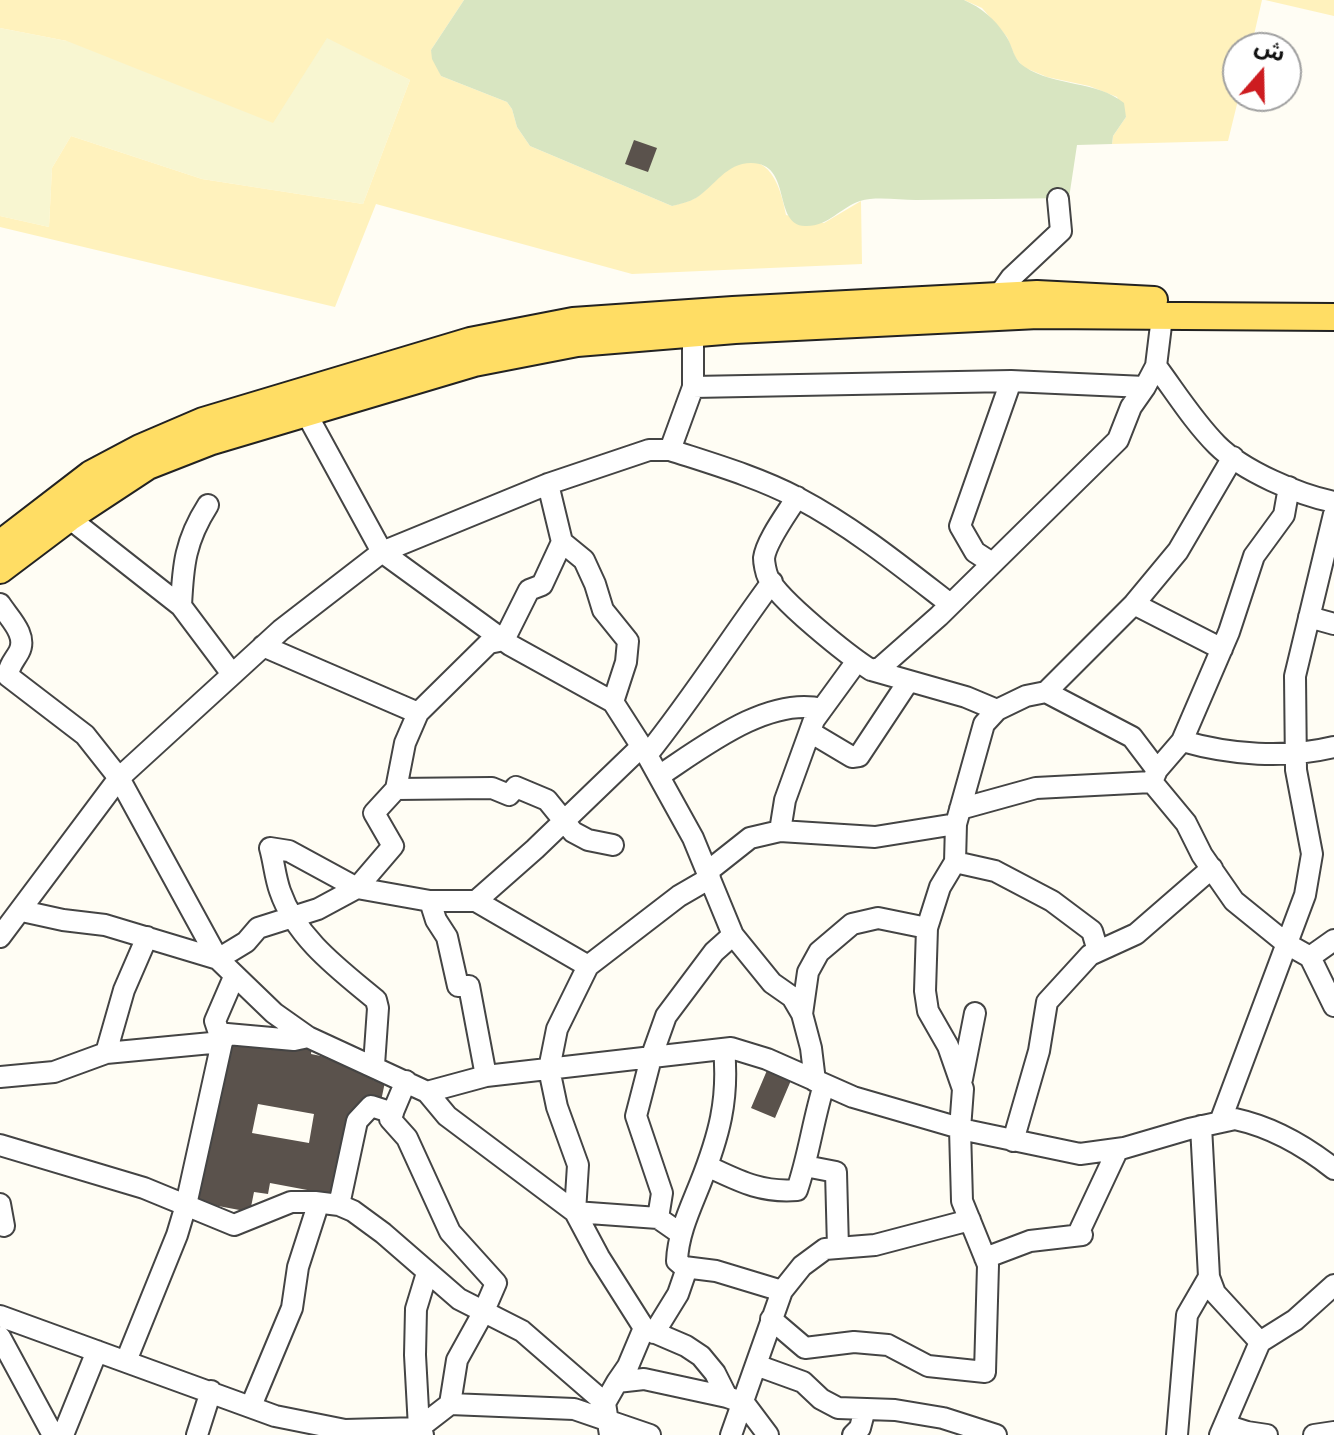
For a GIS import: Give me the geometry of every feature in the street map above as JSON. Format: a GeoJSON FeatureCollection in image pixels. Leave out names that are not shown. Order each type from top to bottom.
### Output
{"type":"FeatureCollection","features":[{"type":"Feature","properties":{"kind":"main road"},"geometry":{"type":"LineString","coordinates":[[0,544],[91,474],[140,448],[203,421],[470,341],[573,321],[1037,294],[1229,303],[1334,304]]}},
{"type":"Feature","properties":{"kind":"main road"},"geometry":{"type":"LineString","coordinates":[[0,570],[69,518],[148,466],[212,441],[474,363],[577,343],[895,321],[1038,315],[1334,317]]}},
{"type":"Feature","properties":{"kind":"street"},"geometry":{"type":"LineString","coordinates":[[998,296],[1011,278],[1061,231],[1058,199]]}},
{"type":"Feature","properties":{"kind":"street"},"geometry":{"type":"LineString","coordinates":[[864,665],[880,668],[1118,440],[1131,407],[1156,366],[1162,317]]}},
{"type":"Feature","properties":{"kind":"street"},"geometry":{"type":"LineString","coordinates":[[670,450],[693,387],[693,334]]}},
{"type":"Feature","properties":{"kind":"street"},"geometry":{"type":"LineString","coordinates":[[1156,366],[1219,448],[1312,498],[1334,502]]}},
{"type":"Feature","properties":{"kind":"street"},"geometry":{"type":"LineString","coordinates":[[693,387],[1011,381],[1145,387]]}},
{"type":"Feature","properties":{"kind":"street"},"geometry":{"type":"LineString","coordinates":[[992,563],[975,552],[960,526],[1011,381]]}},
{"type":"Feature","properties":{"kind":"street"},"geometry":{"type":"LineString","coordinates":[[306,413],[382,552],[504,640],[613,702],[645,751],[693,838],[733,935],[772,983],[792,997],[802,1014],[820,1083],[805,1166],[797,1190],[773,1192],[744,1184],[707,1166]]}},
{"type":"Feature","properties":{"kind":"street"},"geometry":{"type":"LineString","coordinates":[[0,937],[119,778],[263,646],[382,552],[548,484],[649,450],[670,450],[797,497],[874,544],[950,604]]}},
{"type":"Feature","properties":{"kind":"street"},"geometry":{"type":"LineString","coordinates":[[961,1084],[948,1046],[928,1011],[925,991],[927,928],[940,887],[955,862],[958,816],[984,724],[997,710],[1026,696],[1046,692],[1134,604],[1178,551],[1233,457]]}},
{"type":"Feature","properties":{"kind":"street"},"geometry":{"type":"LineString","coordinates":[[548,484],[562,542],[584,560],[603,610],[628,641],[626,662],[613,702]]}},
{"type":"Feature","properties":{"kind":"street"},"geometry":{"type":"LineString","coordinates":[[575,1212],[578,1165],[557,1107],[549,1069],[557,1029],[588,966],[709,875],[750,838],[780,831],[875,837],[958,816],[1036,788],[1155,776],[1182,741],[1222,649],[1254,556],[1284,515],[1289,487]]}},
{"type":"Feature","properties":{"kind":"street"},"geometry":{"type":"LineString","coordinates":[[797,497],[769,544],[764,559],[772,582],[787,600],[864,665],[997,710]]}},
{"type":"Feature","properties":{"kind":"street"},"geometry":{"type":"LineString","coordinates":[[181,606],[187,547],[193,529],[208,505]]}},
{"type":"Feature","properties":{"kind":"street"},"geometry":{"type":"LineString","coordinates":[[1260,1342],[1215,1293],[1209,1277],[1211,1124],[1305,895],[1312,854],[1296,770],[1295,676],[1334,514]]}},
{"type":"Feature","properties":{"kind":"street"},"geometry":{"type":"LineString","coordinates":[[69,518],[181,606],[232,674]]}},
{"type":"Feature","properties":{"kind":"street"},"geometry":{"type":"LineString","coordinates":[[504,640],[529,590],[542,585],[562,542]]}},
{"type":"Feature","properties":{"kind":"street"},"geometry":{"type":"LineString","coordinates":[[476,901],[671,728],[722,650],[772,582]]}},
{"type":"Feature","properties":{"kind":"street"},"geometry":{"type":"LineString","coordinates":[[0,604],[22,636],[21,647],[9,666],[8,676],[85,735],[119,778],[218,959],[234,977],[274,1013],[308,1037],[427,1092],[447,1116],[575,1212],[599,1257],[649,1330],[701,1356],[735,1400],[768,1435]]}},
{"type":"Feature","properties":{"kind":"street"},"geometry":{"type":"LineString","coordinates":[[1134,604],[1222,649]]}},
{"type":"Feature","properties":{"kind":"street"},"geometry":{"type":"LineString","coordinates":[[1309,617],[1334,624]]}},
{"type":"Feature","properties":{"kind":"street"},"geometry":{"type":"LineString","coordinates":[[22,911],[105,925],[218,959],[246,942],[258,928],[318,909],[357,888],[393,846],[374,813],[396,789],[405,743],[418,713],[489,643],[504,640]]}},
{"type":"Feature","properties":{"kind":"street"},"geometry":{"type":"LineString","coordinates":[[263,646],[418,713]]}},
{"type":"Feature","properties":{"kind":"street"},"geometry":{"type":"LineString","coordinates":[[780,831],[785,800],[810,732],[822,709],[864,665]]}},
{"type":"Feature","properties":{"kind":"street"},"geometry":{"type":"LineString","coordinates":[[810,732],[852,757],[859,756],[908,682]]}},
{"type":"Feature","properties":{"kind":"street"},"geometry":{"type":"LineString","coordinates":[[1046,692],[1132,737],[1234,901],[1287,944],[1310,957],[1334,1006]]}},
{"type":"Feature","properties":{"kind":"street"},"geometry":{"type":"LineString","coordinates":[[659,776],[716,738],[781,708],[806,705],[822,709]]}},
{"type":"Feature","properties":{"kind":"street"},"geometry":{"type":"LineString","coordinates":[[1182,741],[1213,750],[1296,754],[1334,747]]}},
{"type":"Feature","properties":{"kind":"street"},"geometry":{"type":"LineString","coordinates":[[396,789],[492,788],[509,795],[516,787],[547,800],[573,832],[588,840],[613,845]]}},
{"type":"Feature","properties":{"kind":"street"},"geometry":{"type":"LineString","coordinates":[[374,1065],[376,1000],[321,954],[292,916],[280,892],[270,848],[289,851],[357,888],[430,901],[476,901],[588,966]]}},
{"type":"Feature","properties":{"kind":"street"},"geometry":{"type":"LineString","coordinates":[[955,862],[995,871],[1052,901],[1092,931],[1098,951]]}},
{"type":"Feature","properties":{"kind":"street"},"geometry":{"type":"LineString","coordinates":[[1013,1141],[1039,1051],[1047,1002],[1090,955],[1136,934],[1212,868]]}},
{"type":"Feature","properties":{"kind":"street"},"geometry":{"type":"LineString","coordinates":[[430,901],[436,920],[447,937],[458,986],[469,986],[486,1076]]}},
{"type":"Feature","properties":{"kind":"street"},"geometry":{"type":"LineString","coordinates":[[802,1014],[808,972],[819,952],[852,924],[878,918],[927,928]]}},
{"type":"Feature","properties":{"kind":"street"},"geometry":{"type":"LineString","coordinates":[[658,1218],[662,1193],[636,1116],[651,1058],[666,1016],[714,952],[733,935]]}},
{"type":"Feature","properties":{"kind":"street"},"geometry":{"type":"LineString","coordinates":[[106,1053],[124,990],[147,937]]}},
{"type":"Feature","properties":{"kind":"street"},"geometry":{"type":"LineString","coordinates":[[1310,957],[1334,940]]}},
{"type":"Feature","properties":{"kind":"street"},"geometry":{"type":"LineString","coordinates":[[222,1042],[215,1021],[234,977]]}},
{"type":"Feature","properties":{"kind":"street"},"geometry":{"type":"LineString","coordinates":[[771,1319],[805,1348],[854,1342],[888,1345],[928,1366],[985,1372],[988,1265],[962,1201],[961,1084],[975,1013]]}},
{"type":"Feature","properties":{"kind":"street"},"geometry":{"type":"LineString","coordinates":[[126,1361],[177,1235],[222,1042],[227,1034],[294,1040],[308,1037]]}},
{"type":"Feature","properties":{"kind":"street"},"geometry":{"type":"LineString","coordinates":[[0,1077],[54,1072],[106,1053],[222,1042]]}},
{"type":"Feature","properties":{"kind":"street"},"geometry":{"type":"LineString","coordinates":[[427,1092],[486,1076],[731,1048],[767,1059],[853,1097],[960,1129],[1013,1141],[1080,1154],[1118,1149],[1235,1119],[1307,1147],[1334,1169]]}},
{"type":"Feature","properties":{"kind":"street"},"geometry":{"type":"LineString","coordinates":[[724,1049],[727,1082],[721,1120],[707,1166],[677,1242],[677,1261],[687,1268],[716,1271],[782,1291]]}},
{"type":"Feature","properties":{"kind":"street"},"geometry":{"type":"LineString","coordinates":[[406,1081],[390,1119],[407,1138],[450,1232],[496,1283],[457,1360],[450,1404],[421,1432]]}},
{"type":"Feature","properties":{"kind":"street"},"geometry":{"type":"LineString","coordinates":[[339,1205],[357,1121],[371,1106],[393,1113]]}},
{"type":"Feature","properties":{"kind":"street"},"geometry":{"type":"LineString","coordinates":[[0,1145],[144,1188],[234,1225],[291,1202],[339,1205],[353,1211],[459,1299],[522,1331],[608,1420]]}},
{"type":"Feature","properties":{"kind":"street"},"geometry":{"type":"LineString","coordinates":[[985,1258],[1030,1241],[1082,1235],[1079,1232],[1118,1149]]}},
{"type":"Feature","properties":{"kind":"street"},"geometry":{"type":"LineString","coordinates":[[805,1166],[836,1172],[838,1248]]}},
{"type":"Feature","properties":{"kind":"street"},"geometry":{"type":"LineString","coordinates":[[251,1406],[292,1308],[298,1267],[316,1211],[315,1202]]}},
{"type":"Feature","properties":{"kind":"street"},"geometry":{"type":"LineString","coordinates":[[0,1204],[4,1226]]}},
{"type":"Feature","properties":{"kind":"street"},"geometry":{"type":"LineString","coordinates":[[575,1212],[658,1218],[681,1234]]}},
{"type":"Feature","properties":{"kind":"street"},"geometry":{"type":"LineString","coordinates":[[731,1435],[735,1400],[756,1365],[782,1291],[802,1266],[825,1249],[875,1245],[970,1220]]}},
{"type":"Feature","properties":{"kind":"street"},"geometry":{"type":"LineString","coordinates":[[608,1420],[617,1382],[649,1330],[678,1294],[687,1268]]}},
{"type":"Feature","properties":{"kind":"street"},"geometry":{"type":"LineString","coordinates":[[421,1432],[415,1355],[416,1309],[427,1273]]}},
{"type":"Feature","properties":{"kind":"street"},"geometry":{"type":"LineString","coordinates":[[1177,1435],[1187,1315],[1209,1277]]}},
{"type":"Feature","properties":{"kind":"street"},"geometry":{"type":"LineString","coordinates":[[1267,1435],[1222,1430],[1260,1342],[1295,1320],[1334,1285]]}},
{"type":"Feature","properties":{"kind":"street"},"geometry":{"type":"LineString","coordinates":[[0,1316],[275,1416],[344,1432],[379,1427],[421,1432]]}},
{"type":"Feature","properties":{"kind":"street"},"geometry":{"type":"LineString","coordinates":[[0,1337],[51,1434]]}},
{"type":"Feature","properties":{"kind":"street"},"geometry":{"type":"LineString","coordinates":[[51,1434],[97,1351]]}},
{"type":"Feature","properties":{"kind":"street"},"geometry":{"type":"LineString","coordinates":[[756,1365],[803,1382],[821,1399],[862,1427],[895,1410],[943,1418],[996,1435]]}},
{"type":"Feature","properties":{"kind":"street"},"geometry":{"type":"LineString","coordinates":[[617,1382],[644,1379],[735,1400]]}},
{"type":"Feature","properties":{"kind":"street"},"geometry":{"type":"LineString","coordinates":[[197,1435],[211,1391]]}},
{"type":"Feature","properties":{"kind":"street"},"geometry":{"type":"LineString","coordinates":[[450,1404],[574,1409],[650,1435]]}},
{"type":"Feature","properties":{"kind":"street"},"geometry":{"type":"LineString","coordinates":[[1314,1435],[1334,1432]]}},
{"type":"Feature","properties":{"kind":"shaded area"},"geometry":{"type":"Polygon","coordinates":[[[0,28],[67,41],[327,37],[410,80],[363,204],[202,179],[71,136],[52,168],[49,227],[0,216],[0,28]]]}},
{"type":"Feature","properties":{"kind":"sand"},"geometry":{"type":"Polygon","coordinates":[[[0,0],[464,0],[431,50],[441,76],[507,102],[517,127],[530,146],[672,206],[697,197],[731,168],[754,162],[763,166],[776,182],[786,215],[824,223],[861,201],[862,264],[632,274],[376,204],[335,307],[0,227],[0,216],[49,227],[52,168],[71,136],[202,179],[363,204],[410,80],[327,38],[273,123],[67,41],[0,28],[0,0]]]}},
{"type":"Feature","properties":{"kind":"sand"},"geometry":{"type":"Polygon","coordinates":[[[964,0],[1262,0],[1255,32],[1222,32],[1222,112],[1235,112],[1228,141],[1112,144],[1113,136],[1126,117],[1117,97],[1023,67],[1007,37],[982,8],[964,0]]]}},
{"type":"Feature","properties":{"kind":"sand"},"geometry":{"type":"Polygon","coordinates":[[[1265,0],[1334,0],[1334,16],[1265,0]]]}},
{"type":"Feature","properties":{"kind":"green space"},"geometry":{"type":"Polygon","coordinates":[[[464,0],[964,0],[982,10],[997,24],[1018,61],[1025,67],[1049,78],[1101,90],[1124,103],[1126,117],[1113,136],[1112,144],[1077,145],[1069,198],[873,199],[853,204],[821,223],[805,226],[795,223],[789,216],[773,173],[764,166],[751,163],[735,167],[696,198],[672,206],[530,146],[517,127],[507,102],[441,76],[431,50],[464,0]]]}},
{"type":"Feature","properties":{"kind":"building"},"geometry":{"type":"Polygon","coordinates":[[[634,140],[657,148],[648,172],[625,164],[634,140]]]}},
{"type":"Feature","properties":{"kind":"building"},"geometry":{"type":"Polygon","coordinates":[[[227,1037],[312,1048],[311,1054],[375,1067],[373,1080],[385,1082],[381,1101],[365,1098],[362,1110],[354,1108],[334,1195],[270,1183],[268,1194],[254,1192],[250,1212],[197,1202],[227,1037]],[[258,1104],[252,1133],[309,1143],[314,1114],[258,1104]]]}},
{"type":"Feature","properties":{"kind":"building"},"geometry":{"type":"Polygon","coordinates":[[[768,1068],[792,1078],[775,1118],[751,1108],[768,1068]]]}}]}
